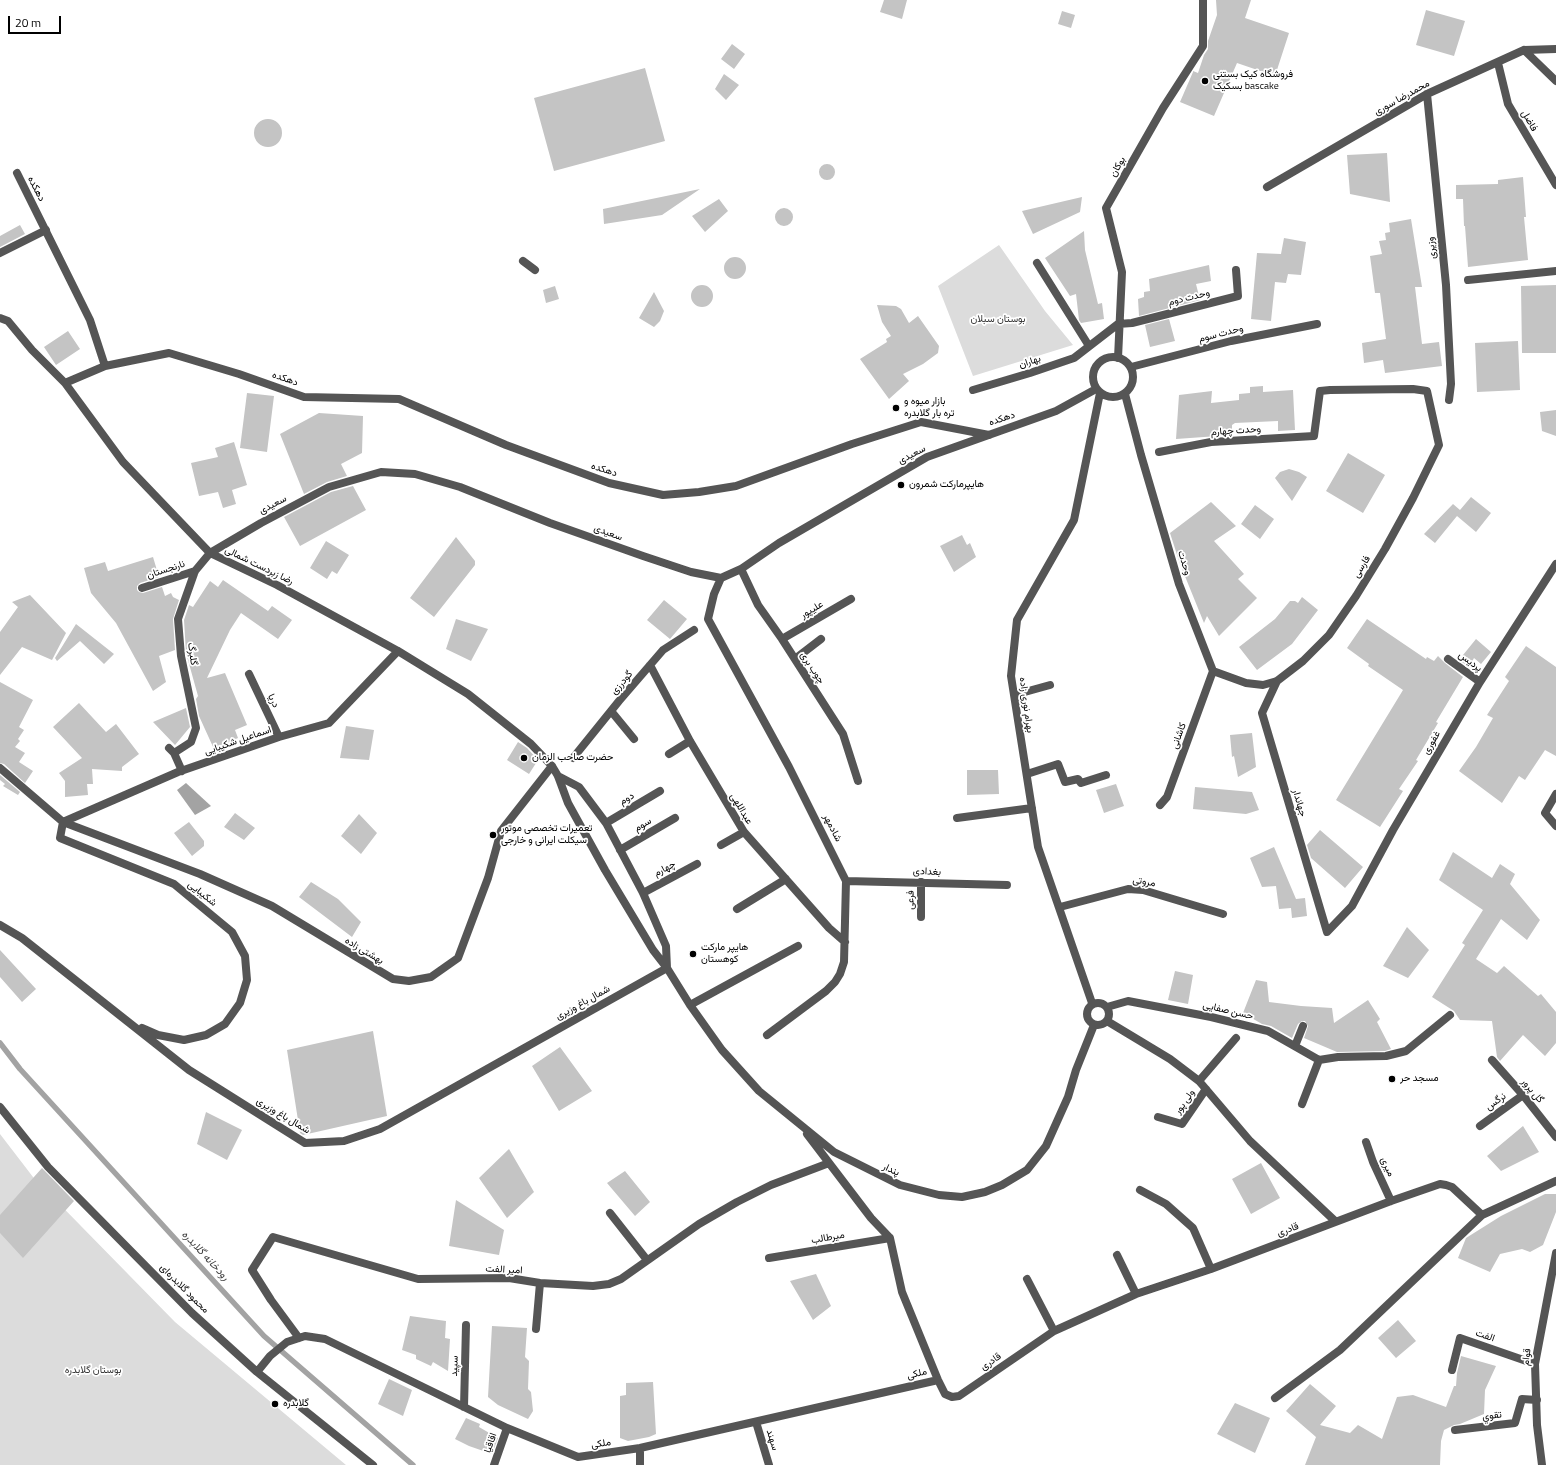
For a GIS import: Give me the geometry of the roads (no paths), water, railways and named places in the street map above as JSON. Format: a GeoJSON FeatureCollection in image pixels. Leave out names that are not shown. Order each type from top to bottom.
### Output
{"type":"FeatureCollection","features":[{"type":"Feature","properties":{"kind":"street","name":"بوکان"},"geometry":{"type":"LineString","coordinates":[[1118,358],[1118,324],[1122,272],[1106,208],[1163,108],[1202,46],[1203,0]]}},
{"type":"Feature","properties":{"kind":"street","name":"محمدرضا سوری"},"geometry":{"type":"LineString","coordinates":[[1267,187],[1427,94],[1524,50],[1556,49]]}},
{"type":"Feature","properties":{"kind":"street"},"geometry":{"type":"LineString","coordinates":[[1524,50],[1556,81]]}},
{"type":"Feature","properties":{"kind":"street","name":"فاضل"},"geometry":{"type":"LineString","coordinates":[[1498,63],[1508,104],[1556,185]]}},
{"type":"Feature","properties":{"kind":"street","name":"وزیری"},"geometry":{"type":"LineString","coordinates":[[1427,94],[1446,285],[1451,384],[1449,400]]}},
{"type":"Feature","properties":{"kind":"street","name":"دهکده"},"geometry":{"type":"LineString","coordinates":[[17,173],[90,320],[105,366]]}},
{"type":"Feature","properties":{"kind":"street"},"geometry":{"type":"LineString","coordinates":[[0,253],[46,230]]}},
{"type":"Feature","properties":{"kind":"street"},"geometry":{"type":"LineString","coordinates":[[523,261],[535,270]]}},
{"type":"Feature","properties":{"kind":"street"},"geometry":{"type":"LineString","coordinates":[[1037,263],[1089,346]]}},
{"type":"Feature","properties":{"kind":"street","name":"وحدت دوم"},"geometry":{"type":"LineString","coordinates":[[1118,324],[1132,323],[1238,296],[1236,270]]}},
{"type":"Feature","properties":{"kind":"street"},"geometry":{"type":"LineString","coordinates":[[1468,280],[1556,271]]}},
{"type":"Feature","properties":{"kind":"street","name":"رضا زبردست شمالی"},"geometry":{"type":"LineString","coordinates":[[0,318],[8,321],[32,350],[65,383],[122,462],[210,554],[277,585],[398,651],[468,694],[531,744],[552,766],[558,776],[568,803],[605,870],[653,950],[667,968]]}},
{"type":"Feature","properties":{"kind":"street","name":"بهاران"},"geometry":{"type":"LineString","coordinates":[[973,390],[1074,358],[1118,324]]}},
{"type":"Feature","properties":{"kind":"street","name":"وحدت سوم"},"geometry":{"type":"LineString","coordinates":[[1131,367],[1231,342],[1317,324]]}},
{"type":"Feature","properties":{"kind":"street","name":"دهکده"},"geometry":{"type":"LineString","coordinates":[[65,383],[105,366],[169,353],[239,374],[304,397],[400,399],[506,445],[609,483],[663,495],[699,492],[736,486],[852,444],[921,422],[990,435],[1056,411],[1098,391]]}},
{"type":"Feature","properties":{"kind":"street"},"geometry":{"type":"LineString","coordinates":[[1106,358],[1118,358],[1128,363],[1131,367],[1134,378],[1125,394],[1112,398],[1098,391],[1093,378],[1096,366],[1106,358]]}},
{"type":"Feature","properties":{"kind":"street","name":"وحدت چهارم"},"geometry":{"type":"LineString","coordinates":[[1159,452],[1212,442],[1314,436],[1320,391],[1413,389],[1427,391],[1439,445]]}},
{"type":"Feature","properties":{"kind":"street","name":"بهرام نوری زاده"},"geometry":{"type":"LineString","coordinates":[[1092,1004],[1060,907],[1038,847],[1011,676],[1017,620],[1074,520],[1098,391]]}},
{"type":"Feature","properties":{"kind":"street","name":"وحدت"},"geometry":{"type":"LineString","coordinates":[[1125,394],[1141,455],[1179,584],[1213,671]]}},
{"type":"Feature","properties":{"kind":"street","name":"سعیدی"},"geometry":{"type":"LineString","coordinates":[[210,554],[261,523],[329,486],[381,472],[415,474],[460,487],[550,523],[643,556],[690,572],[721,578],[741,569],[779,543],[927,457],[990,435]]}},
{"type":"Feature","properties":{"kind":"street","name":"فارسی"},"geometry":{"type":"LineString","coordinates":[[1277,681],[1303,661],[1334,628],[1385,549],[1413,498],[1439,445]]}},
{"type":"Feature","properties":{"kind":"street","name":"گلبرگ"},"geometry":{"type":"LineString","coordinates":[[182,771],[171,750],[191,742],[196,728],[181,656],[178,619],[195,570],[210,554]]}},
{"type":"Feature","properties":{"kind":"street","name":"غفوری"},"geometry":{"type":"LineString","coordinates":[[1327,932],[1352,906],[1392,830],[1480,682],[1556,564]]}},
{"type":"Feature","properties":{"kind":"street","name":"چوب بری"},"geometry":{"type":"LineString","coordinates":[[741,569],[758,605],[782,639],[843,734],[858,781]]}},
{"type":"Feature","properties":{"kind":"street","name":"نارنجستان"},"geometry":{"type":"LineString","coordinates":[[142,588],[195,570]]}},
{"type":"Feature","properties":{"kind":"street","name":"شادمهر"},"geometry":{"type":"LineString","coordinates":[[721,578],[714,594],[708,619],[789,767],[846,881],[844,962],[835,982],[826,991],[767,1035]]}},
{"type":"Feature","properties":{"kind":"street","name":"علیپور"},"geometry":{"type":"LineString","coordinates":[[782,639],[851,598]]}},
{"type":"Feature","properties":{"kind":"street","name":"گودرزی"},"geometry":{"type":"LineString","coordinates":[[573,758],[663,650],[694,630]]}},
{"type":"Feature","properties":{"kind":"street"},"geometry":{"type":"LineString","coordinates":[[795,659],[821,639]]}},
{"type":"Feature","properties":{"kind":"street","name":"اسماعیل شکیبایی"},"geometry":{"type":"LineString","coordinates":[[63,822],[182,771],[279,737],[329,723],[398,651]]}},
{"type":"Feature","properties":{"kind":"street","name":"پردیس"},"geometry":{"type":"LineString","coordinates":[[1448,659],[1480,682]]}},
{"type":"Feature","properties":{"kind":"street","name":"عبداللهی"},"geometry":{"type":"LineString","coordinates":[[650,665],[690,741],[744,832],[829,928],[844,942]]}},
{"type":"Feature","properties":{"kind":"street"},"geometry":{"type":"LineString","coordinates":[[1213,671],[1246,683],[1263,685],[1277,681]]}},
{"type":"Feature","properties":{"kind":"street","name":"کاشانی"},"geometry":{"type":"LineString","coordinates":[[1160,805],[1167,797],[1213,671]]}},
{"type":"Feature","properties":{"kind":"street","name":"دریا"},"geometry":{"type":"LineString","coordinates":[[249,674],[279,737]]}},
{"type":"Feature","properties":{"kind":"street","name":"جهاندار"},"geometry":{"type":"LineString","coordinates":[[1277,681],[1262,713],[1327,932]]}},
{"type":"Feature","properties":{"kind":"street"},"geometry":{"type":"LineString","coordinates":[[1014,695],[1050,685]]}},
{"type":"Feature","properties":{"kind":"street"},"geometry":{"type":"LineString","coordinates":[[611,711],[634,739]]}},
{"type":"Feature","properties":{"kind":"street"},"geometry":{"type":"LineString","coordinates":[[669,754],[690,741]]}},
{"type":"Feature","properties":{"kind":"street"},"geometry":{"type":"LineString","coordinates":[[1026,774],[1058,764],[1065,782],[1078,779],[1081,783],[1106,775]]}},
{"type":"Feature","properties":{"kind":"street","name":"بهشتی زاده"},"geometry":{"type":"LineString","coordinates":[[63,822],[200,874],[272,906],[393,979],[409,981],[430,977],[458,958],[488,878],[501,831],[552,766]]}},
{"type":"Feature","properties":{"kind":"street"},"geometry":{"type":"LineString","coordinates":[[0,768],[63,822]]}},
{"type":"Feature","properties":{"kind":"street"},"geometry":{"type":"LineString","coordinates":[[558,776],[579,787],[606,823],[643,893],[666,946],[667,968]]}},
{"type":"Feature","properties":{"kind":"street","name":"دوم"},"geometry":{"type":"LineString","coordinates":[[606,823],[660,791]]}},
{"type":"Feature","properties":{"kind":"street"},"geometry":{"type":"LineString","coordinates":[[1556,794],[1544,813],[1556,826]]}},
{"type":"Feature","properties":{"kind":"street"},"geometry":{"type":"LineString","coordinates":[[957,818],[1032,808]]}},
{"type":"Feature","properties":{"kind":"street","name":"سوم"},"geometry":{"type":"LineString","coordinates":[[620,850],[675,818]]}},
{"type":"Feature","properties":{"kind":"street","name":"شکیبایی"},"geometry":{"type":"LineString","coordinates":[[63,822],[60,838],[174,884],[232,932],[245,956],[247,980],[240,1003],[225,1024],[206,1035],[184,1040],[158,1035],[130,1023]]}},
{"type":"Feature","properties":{"kind":"street"},"geometry":{"type":"LineString","coordinates":[[721,845],[744,832]]}},
{"type":"Feature","properties":{"kind":"street","name":"چهارم"},"geometry":{"type":"LineString","coordinates":[[643,893],[697,864]]}},
{"type":"Feature","properties":{"kind":"street"},"geometry":{"type":"LineString","coordinates":[[737,909],[786,879]]}},
{"type":"Feature","properties":{"kind":"street","name":"بغدادی"},"geometry":{"type":"LineString","coordinates":[[846,881],[1007,885]]}},
{"type":"Feature","properties":{"kind":"street","name":"فرعی"},"geometry":{"type":"LineString","coordinates":[[921,917],[922,882]]}},
{"type":"Feature","properties":{"kind":"street","name":"مروتی"},"geometry":{"type":"LineString","coordinates":[[1060,907],[1128,888],[1143,890],[1224,914]]}},
{"type":"Feature","properties":{"kind":"street","name":"شمال باغ وزیری"},"geometry":{"type":"LineString","coordinates":[[0,925],[22,938],[190,1070],[305,1143],[344,1141],[380,1129],[667,968]]}},
{"type":"Feature","properties":{"kind":"street"},"geometry":{"type":"LineString","coordinates":[[690,1005],[798,946]]}},
{"type":"Feature","properties":{"kind":"street","name":"پندار"},"geometry":{"type":"LineString","coordinates":[[667,968],[690,1005],[722,1050],[758,1091],[834,1152],[900,1185],[939,1195],[962,1197],[985,1192],[1002,1185],[1027,1170],[1046,1146],[1068,1097],[1076,1070],[1094,1025]]}},
{"type":"Feature","properties":{"kind":"street","name":"حسن صفایی"},"geometry":{"type":"LineString","coordinates":[[1107,1007],[1128,1001],[1211,1017],[1268,1031],[1319,1060]]}},
{"type":"Feature","properties":{"kind":"street"},"geometry":{"type":"LineString","coordinates":[[1100,1003],[1107,1007],[1109,1014],[1107,1021],[1101,1025],[1094,1025],[1088,1020],[1086,1013],[1087,1009],[1092,1004],[1100,1003]]}},
{"type":"Feature","properties":{"kind":"street"},"geometry":{"type":"LineString","coordinates":[[1302,1104],[1319,1060],[1386,1056],[1406,1051],[1450,1014]]}},
{"type":"Feature","properties":{"kind":"street"},"geometry":{"type":"LineString","coordinates":[[1107,1021],[1170,1059],[1199,1081],[1250,1141],[1335,1221]]}},
{"type":"Feature","properties":{"kind":"street"},"geometry":{"type":"LineString","coordinates":[[1295,1046],[1302,1026]]}},
{"type":"Feature","properties":{"kind":"street"},"geometry":{"type":"LineString","coordinates":[[1199,1081],[1236,1038]]}},
{"type":"Feature","properties":{"kind":"street","name":"گل پرور"},"geometry":{"type":"LineString","coordinates":[[1492,1060],[1523,1095],[1556,1137]]}},
{"type":"Feature","properties":{"kind":"street","name":"ولی پور"},"geometry":{"type":"LineString","coordinates":[[1158,1117],[1182,1124],[1206,1089]]}},
{"type":"Feature","properties":{"kind":"street","name":"نرگس"},"geometry":{"type":"LineString","coordinates":[[1480,1126],[1523,1095]]}},
{"type":"Feature","properties":{"kind":"street","name":"محمود گلابدره‌ای"},"geometry":{"type":"LineString","coordinates":[[0,1107],[48,1167],[192,1313],[257,1372],[373,1465]]}},
{"type":"Feature","properties":{"kind":"street"},"geometry":{"type":"LineString","coordinates":[[800,1126],[870,1218],[890,1238]]}},
{"type":"Feature","properties":{"kind":"street","name":"میری"},"geometry":{"type":"LineString","coordinates":[[1366,1142],[1390,1201]]}},
{"type":"Feature","properties":{"kind":"street","name":"امیر الفت"},"geometry":{"type":"LineString","coordinates":[[299,1338],[271,1300],[252,1270],[273,1237],[418,1279],[509,1278],[593,1286],[609,1284],[621,1279],[699,1224],[738,1202],[771,1185],[829,1163]]}},
{"type":"Feature","properties":{"kind":"street"},"geometry":{"type":"LineString","coordinates":[[1275,1398],[1340,1350],[1482,1215],[1556,1181]]}},
{"type":"Feature","properties":{"kind":"street","name":"قادری"},"geometry":{"type":"LineString","coordinates":[[890,1238],[902,1292],[938,1380],[945,1394],[952,1398],[959,1396],[1054,1332],[1136,1294],[1211,1269],[1390,1201],[1440,1184],[1452,1187],[1482,1215]]}},
{"type":"Feature","properties":{"kind":"street"},"geometry":{"type":"LineString","coordinates":[[1140,1190],[1166,1204],[1193,1228],[1211,1269]]}},
{"type":"Feature","properties":{"kind":"street"},"geometry":{"type":"LineString","coordinates":[[610,1213],[647,1260]]}},
{"type":"Feature","properties":{"kind":"street","name":"میرطالب"},"geometry":{"type":"LineString","coordinates":[[769,1258],[890,1238]]}},
{"type":"Feature","properties":{"kind":"street","name":"قوام"},"geometry":{"type":"LineString","coordinates":[[1542,1465],[1537,1425],[1535,1364],[1556,1253]]}},
{"type":"Feature","properties":{"kind":"street"},"geometry":{"type":"LineString","coordinates":[[1117,1255],[1136,1294]]}},
{"type":"Feature","properties":{"kind":"street"},"geometry":{"type":"LineString","coordinates":[[1027,1279],[1054,1332]]}},
{"type":"Feature","properties":{"kind":"street"},"geometry":{"type":"LineString","coordinates":[[536,1329],[540,1282]]}},
{"type":"Feature","properties":{"kind":"street","name":"سپید"},"geometry":{"type":"LineString","coordinates":[[464,1407],[466,1325]]}},
{"type":"Feature","properties":{"kind":"street","name":"ملکی"},"geometry":{"type":"LineString","coordinates":[[257,1372],[270,1356],[287,1342],[305,1336],[325,1339],[507,1428],[578,1457],[640,1448],[938,1380]]}},
{"type":"Feature","properties":{"kind":"street","name":"الفت"},"geometry":{"type":"LineString","coordinates":[[1452,1370],[1460,1338],[1535,1364]]}},
{"type":"Feature","properties":{"kind":"street","name":"تقوي"},"geometry":{"type":"LineString","coordinates":[[1455,1430],[1516,1423],[1522,1399],[1537,1400]]}},
{"type":"Feature","properties":{"kind":"street","name":"سهند"},"geometry":{"type":"LineString","coordinates":[[756,1422],[769,1465]]}},
{"type":"Feature","properties":{"kind":"street","name":"اقاقیا"},"geometry":{"type":"LineString","coordinates":[[494,1465],[507,1428]]}},
{"type":"Feature","properties":{"kind":"street"},"geometry":{"type":"LineString","coordinates":[[640,1448],[640,1465]]}},
{"type":"Feature","properties":{"kind":"waterway","name":"رودخانه گلابدره"},"geometry":{"type":"LineString","coordinates":[[0,1043],[20,1069],[264,1336],[413,1465]]}},
{"type":"Feature","properties":{"kind":"place","name":"فروشگاه کیک بستنی بسکیک bascake"},"geometry":{"type":"Point","coordinates":[1205,81]}},
{"type":"Feature","properties":{"kind":"place","name":"بازار میوه و تره بار گلابدره"},"geometry":{"type":"Point","coordinates":[896,408]}},
{"type":"Feature","properties":{"kind":"place","name":"هایپرمارکت شمرون"},"geometry":{"type":"Point","coordinates":[901,485]}},
{"type":"Feature","properties":{"kind":"place","name":"حضرت صاحب الزمان"},"geometry":{"type":"Point","coordinates":[524,758]}},
{"type":"Feature","properties":{"kind":"place","name":"تعمیرات تخصصی موتور سیکلت ایرانی و خارجی"},"geometry":{"type":"Point","coordinates":[493,835]}},
{"type":"Feature","properties":{"kind":"place","name":"هایپر مارکت کوهستان"},"geometry":{"type":"Point","coordinates":[693,954]}},
{"type":"Feature","properties":{"kind":"place","name":"مسجد حر"},"geometry":{"type":"Point","coordinates":[1392,1079]}},
{"type":"Feature","properties":{"kind":"place","name":"گلابدره"},"geometry":{"type":"Point","coordinates":[275,1404]}},
{"type":"Feature","properties":{"kind":"park label","name":"بوستان سبلان"},"geometry":{"type":"Point","coordinates":[998,320]}},
{"type":"Feature","properties":{"kind":"park label","name":"بوستان گلابدره"},"geometry":{"type":"Point","coordinates":[93,1371]}}]}
